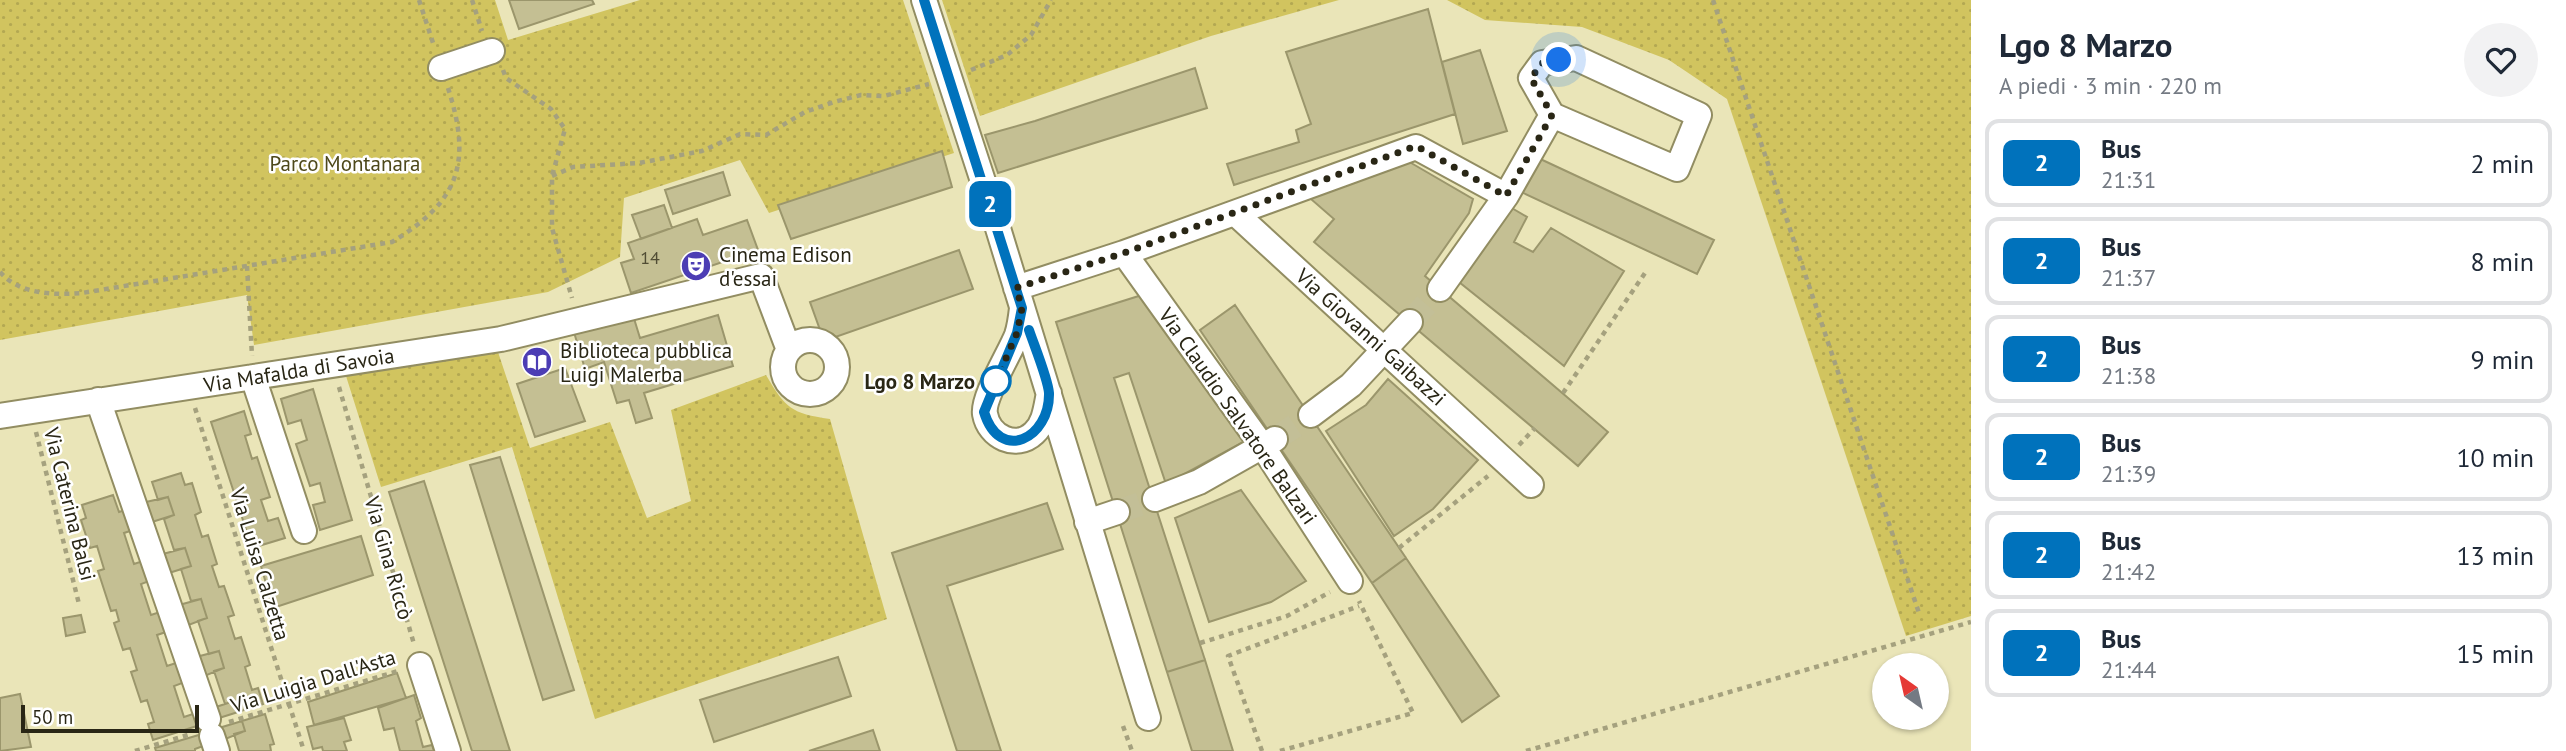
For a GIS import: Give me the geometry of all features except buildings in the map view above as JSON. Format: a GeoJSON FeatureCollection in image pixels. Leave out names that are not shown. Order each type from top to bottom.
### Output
{"type":"FeatureCollection","features":[{"type":"Feature","properties":{"kind":"street"},"geometry":{"type":"LineString","coordinates":[[924,0],[1049,393],[1148,718]]}},
{"type":"Feature","properties":{"kind":"street"},"geometry":{"type":"LineString","coordinates":[[441,68],[492,51]]}},
{"type":"Feature","properties":{"kind":"street"},"geometry":{"type":"LineString","coordinates":[[1576,58],[1699,115],[1677,169],[1552,115],[1531,78],[1542,63],[1576,58]]}},
{"type":"Feature","properties":{"kind":"street"},"geometry":{"type":"LineString","coordinates":[[1440,289],[1506,196],[1552,115]]}},
{"type":"Feature","properties":{"kind":"street"},"geometry":{"type":"LineString","coordinates":[[1019,298],[1124,253],[1416,146],[1506,196]]}},
{"type":"Feature","properties":{"kind":"street","name":"Via Giovanni Gaibazzi"},"geometry":{"type":"LineString","coordinates":[[1236,214],[1507,460],[1531,485]]}},
{"type":"Feature","properties":{"kind":"street","name":"Via Claudio Salvatore Balzari"},"geometry":{"type":"LineString","coordinates":[[1124,253],[1269,443],[1350,581]]}},
{"type":"Feature","properties":{"kind":"street","name":"Via Mafalda di Savoia"},"geometry":{"type":"LineString","coordinates":[[0,416],[501,339],[761,276],[789,350]]}},
{"type":"Feature","properties":{"kind":"street"},"geometry":{"type":"LineString","coordinates":[[1019,298],[1017,333],[988,398],[984,412],[987,422],[994,433],[1003,439],[1017,441],[1034,434],[1043,420],[1049,393]]}},
{"type":"Feature","properties":{"kind":"street"},"geometry":{"type":"LineString","coordinates":[[1311,415],[1351,385],[1410,322]]}},
{"type":"Feature","properties":{"kind":"street"},"geometry":{"type":"LineString","coordinates":[[253,377],[304,531]]}},
{"type":"Feature","properties":{"kind":"street"},"geometry":{"type":"LineString","coordinates":[[98,401],[212,732]]}},
{"type":"Feature","properties":{"kind":"street"},"geometry":{"type":"LineString","coordinates":[[1155,499],[1199,482],[1269,443]]}},
{"type":"Feature","properties":{"kind":"street"},"geometry":{"type":"LineString","coordinates":[[1087,522],[1117,512]]}},
{"type":"Feature","properties":{"kind":"street"},"geometry":{"type":"LineString","coordinates":[[420,665],[448,751]]}},
{"type":"Feature","properties":{"kind":"path"},"geometry":{"type":"LineString","coordinates":[[0,272],[6,279],[28,289],[56,295],[392,242],[432,213],[457,174],[461,138],[457,116],[419,0]]}},
{"type":"Feature","properties":{"kind":"path"},"geometry":{"type":"LineString","coordinates":[[472,0],[481,29],[506,78],[551,109],[565,129],[552,176],[552,228],[578,319]]}},
{"type":"Feature","properties":{"kind":"path"},"geometry":{"type":"LineString","coordinates":[[552,176],[573,167],[639,163],[702,151],[740,134],[766,135],[805,113],[834,102],[861,95],[895,94],[949,77],[1007,55],[1031,35],[1051,0]]}},
{"type":"Feature","properties":{"kind":"path"},"geometry":{"type":"LineString","coordinates":[[1713,0],[1920,616]]}},
{"type":"Feature","properties":{"kind":"path"},"geometry":{"type":"LineString","coordinates":[[247,266],[253,377]]}},
{"type":"Feature","properties":{"kind":"path"},"geometry":{"type":"LineString","coordinates":[[1563,393],[1645,273]]}},
{"type":"Feature","properties":{"kind":"path","name":"Via Gina Riccò"},"geometry":{"type":"LineString","coordinates":[[332,365],[420,665]]}},
{"type":"Feature","properties":{"kind":"path","name":"Via Luisa Calzetta"},"geometry":{"type":"LineString","coordinates":[[188,387],[304,751]]}},
{"type":"Feature","properties":{"kind":"path","name":"Via Caterina Balsi"},"geometry":{"type":"LineString","coordinates":[[31,411],[79,604]]}},
{"type":"Feature","properties":{"kind":"path"},"geometry":{"type":"LineString","coordinates":[[1399,548],[1507,460],[1535,428]]}},
{"type":"Feature","properties":{"kind":"path"},"geometry":{"type":"LineString","coordinates":[[1200,643],[1287,615],[1350,581],[1413,713],[1280,751]]}},
{"type":"Feature","properties":{"kind":"path"},"geometry":{"type":"LineString","coordinates":[[1262,751],[1228,656],[1361,604]]}},
{"type":"Feature","properties":{"kind":"path"},"geometry":{"type":"LineString","coordinates":[[1526,751],[1971,622]]}},
{"type":"Feature","properties":{"kind":"path","name":"Via Luigia Dall'Asta"},"geometry":{"type":"LineString","coordinates":[[137,751],[212,732],[288,705],[420,665]]}},
{"type":"Feature","properties":{"kind":"path"},"geometry":{"type":"LineString","coordinates":[[1123,726],[1132,751]]}},
{"type":"Feature","properties":{"kind":"green space","name":"Parco Montanara"},"geometry":{"type":"Polygon","coordinates":[[[0,0],[495,0],[508,40],[640,0],[903,0],[954,153],[769,213],[740,160],[624,198],[620,257],[548,292],[254,345],[247,295],[0,340],[0,0]]]}},
{"type":"Feature","properties":{"kind":"green space"},"geometry":{"type":"Polygon","coordinates":[[[942,0],[1339,0],[1211,36],[980,116],[942,0]]]}},
{"type":"Feature","properties":{"kind":"green space"},"geometry":{"type":"Polygon","coordinates":[[[1447,0],[1971,0],[1971,616],[1906,636],[1727,99],[1669,60],[1582,27],[1485,20],[1447,0]]]}},
{"type":"Feature","properties":{"kind":"green space"},"geometry":{"type":"Polygon","coordinates":[[[497,349],[530,448],[610,422],[647,518],[691,501],[671,410],[766,375],[791,407],[806,414],[830,419],[887,619],[595,719],[512,447],[381,487],[346,376],[497,349]]]}},
{"type":"Feature","properties":{"kind":"tunnel"},"geometry":{"type":"LineString","coordinates":[[1410,322],[1440,289]]}},
{"type":"Feature","properties":{"kind":"tunnel"},"geometry":{"type":"LineString","coordinates":[[1275,439],[1311,415]]}},
{"type":"Feature","properties":{"kind":"tunnel"},"geometry":{"type":"LineString","coordinates":[[1117,512],[1155,499]]}},
{"type":"Feature","properties":{"kind":"bus line","name":"2"},"geometry":{"type":"LineString","coordinates":[[924,0],[1022,308],[1017,333],[984,412],[994,433],[1003,439],[1017,441],[1034,434],[1043,420],[1049,393],[1029,330]]}},
{"type":"Feature","properties":{"kind":"place","name":"Cinema Edison d'essai"},"geometry":{"type":"Point","coordinates":[696,266]}},
{"type":"Feature","properties":{"kind":"place","name":"Biblioteca pubblica Luigi Malerba"},"geometry":{"type":"Point","coordinates":[537,362]}},
{"type":"Feature","properties":{"kind":"place","name":"Lgo 8 Marzo"},"geometry":{"type":"Point","coordinates":[996,381]}},
{"type":"Feature","properties":{"kind":"route"},"geometry":{"type":"LineString","coordinates":[[996,381],[1017,333],[1022,308],[1016,288],[1236,214],[1416,146],[1506,196],[1552,115],[1531,78],[1542,63],[1559,60]]}}]}
